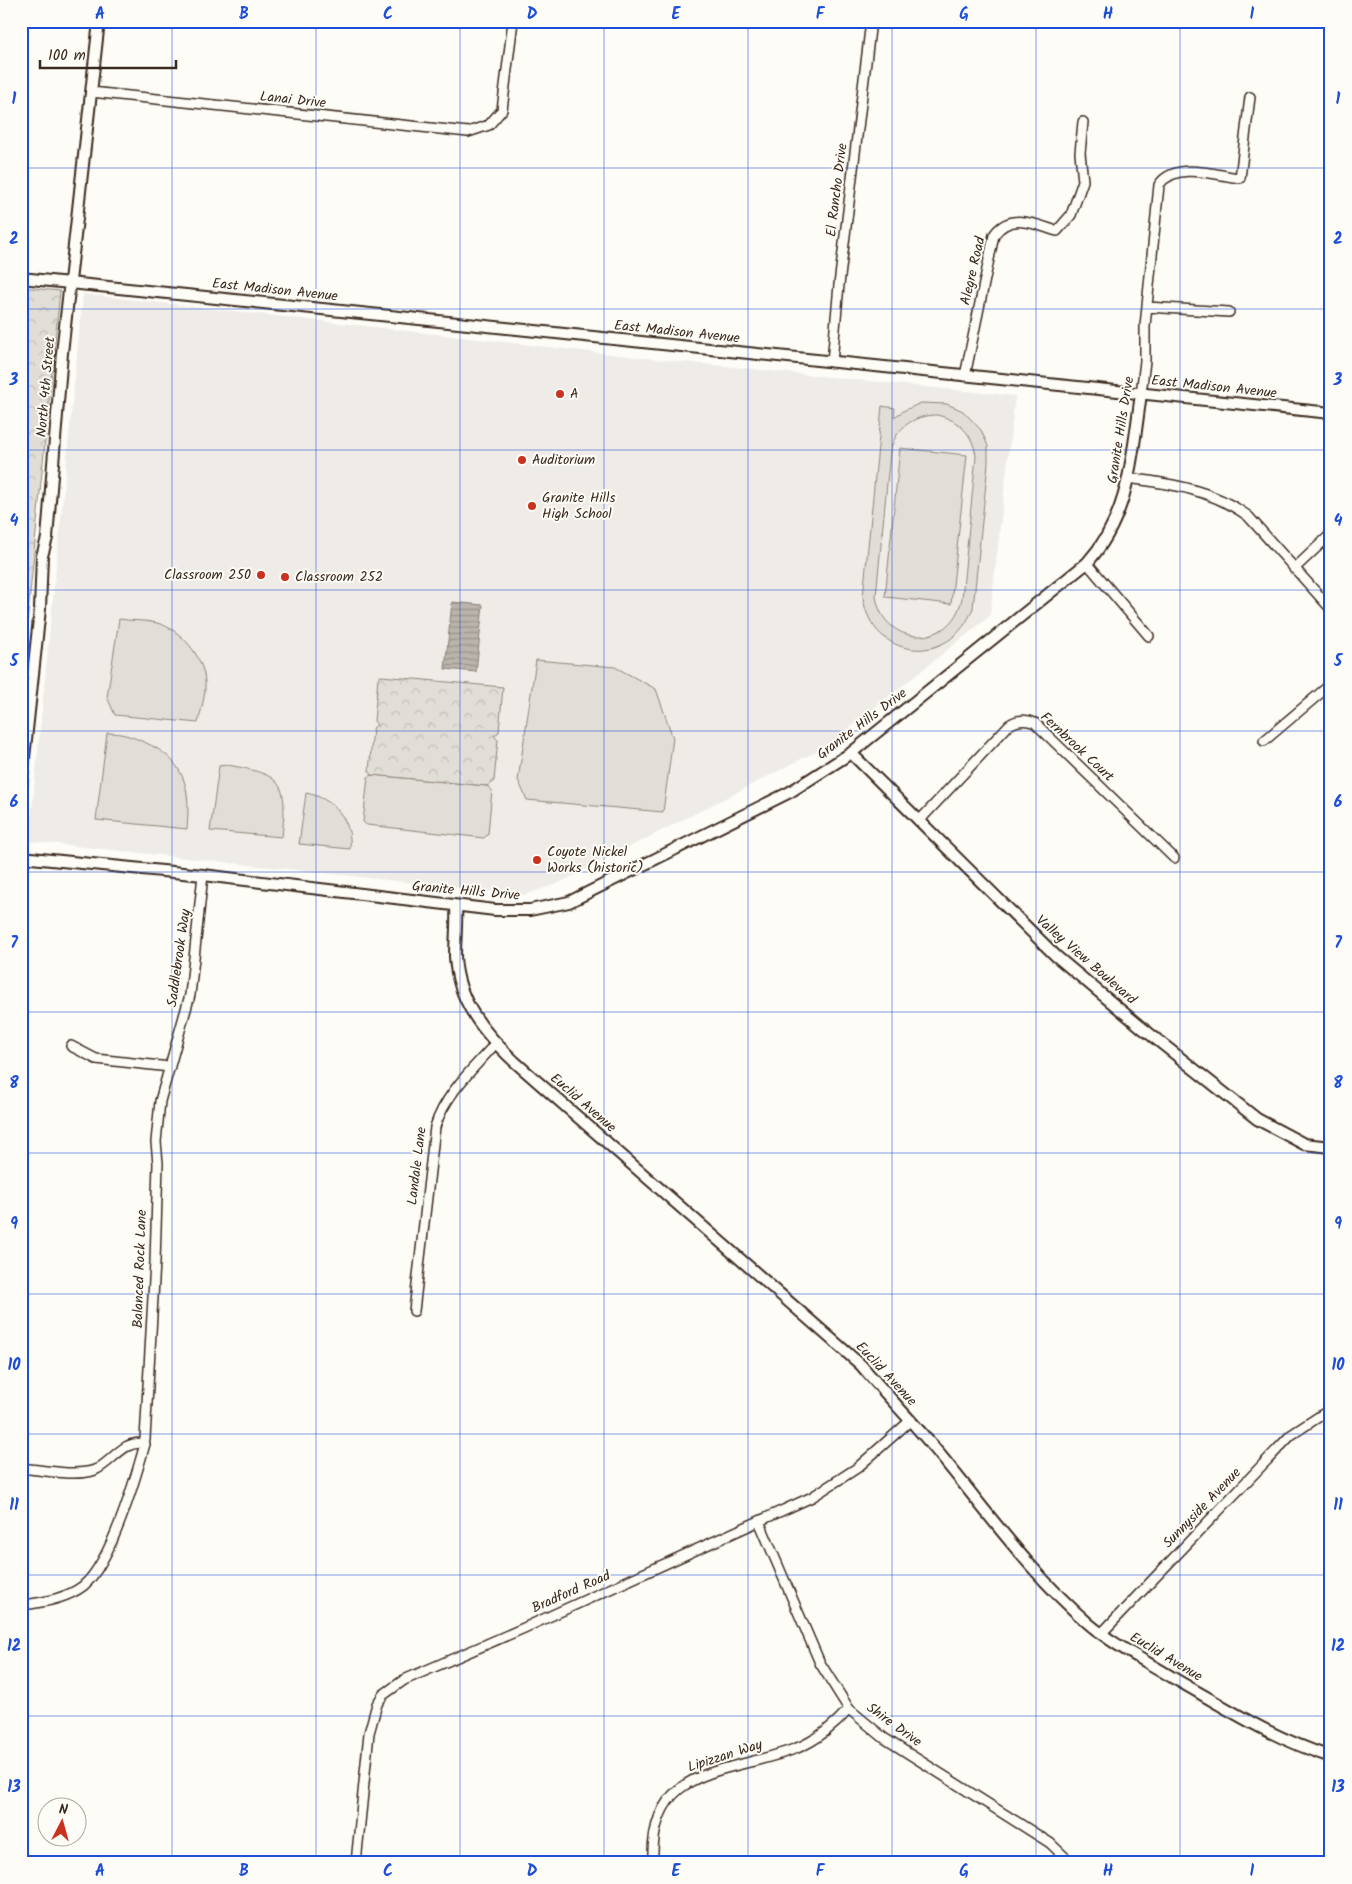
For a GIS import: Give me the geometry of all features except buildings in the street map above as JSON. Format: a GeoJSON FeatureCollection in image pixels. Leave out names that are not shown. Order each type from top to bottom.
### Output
{"type":"FeatureCollection","features":[{"type":"Feature","properties":{"kind":"street","name":"North 4th Street"},"geometry":{"type":"LineString","coordinates":[[21,786],[40,609],[42,556],[47,538],[62,353],[100,21]]}},
{"type":"Feature","properties":{"kind":"street","name":"Lanai Drive"},"geometry":{"type":"LineString","coordinates":[[91,92],[468,132],[491,124],[502,110],[505,100],[513,21]]}},
{"type":"Feature","properties":{"kind":"street","name":"El Rancho Drive"},"geometry":{"type":"LineString","coordinates":[[832,362],[839,285],[871,21]]}},
{"type":"Feature","properties":{"kind":"street","name":"Granite Hills Drive"},"geometry":{"type":"LineString","coordinates":[[21,857],[203,875],[456,906],[519,911],[543,909],[569,902],[790,792],[851,754],[1087,563],[1101,548],[1120,513],[1128,478],[1146,361],[1147,307],[1159,185],[1165,176],[1178,171],[1240,178],[1250,97]]}},
{"type":"Feature","properties":{"kind":"street","name":"Alegre Road"},"geometry":{"type":"LineString","coordinates":[[965,376],[994,235],[1002,226],[1017,221],[1057,230],[1071,215],[1083,181],[1080,153],[1083,122]]}},
{"type":"Feature","properties":{"kind":"street","name":"East Madison Avenue"},"geometry":{"type":"LineString","coordinates":[[21,278],[1331,413]]}},
{"type":"Feature","properties":{"kind":"street"},"geometry":{"type":"LineString","coordinates":[[1147,307],[1229,312]]}},
{"type":"Feature","properties":{"kind":"street"},"geometry":{"type":"LineString","coordinates":[[1128,478],[1189,487],[1229,503],[1248,516],[1331,610]]}},
{"type":"Feature","properties":{"kind":"street"},"geometry":{"type":"LineString","coordinates":[[1294,569],[1331,534]]}},
{"type":"Feature","properties":{"kind":"street"},"geometry":{"type":"LineString","coordinates":[[1087,563],[1150,636]]}},
{"type":"Feature","properties":{"kind":"street"},"geometry":{"type":"LineString","coordinates":[[1264,741],[1331,684]]}},
{"type":"Feature","properties":{"kind":"street","name":"Fernbrook Court"},"geometry":{"type":"LineString","coordinates":[[919,821],[1010,725],[1018,720],[1027,720],[1035,723],[1174,858]]}},
{"type":"Feature","properties":{"kind":"street","name":"Valley View Boulevard"},"geometry":{"type":"LineString","coordinates":[[851,754],[1056,956],[1252,1116],[1304,1144],[1331,1147]]}},
{"type":"Feature","properties":{"kind":"street","name":"Saddlebrook Way"},"geometry":{"type":"LineString","coordinates":[[160,1101],[190,995],[203,875]]}},
{"type":"Feature","properties":{"kind":"street","name":"Euclid Avenue"},"geometry":{"type":"LineString","coordinates":[[456,906],[455,956],[460,983],[474,1015],[495,1044],[862,1365],[888,1397],[911,1420],[1022,1557],[1065,1601],[1101,1634],[1247,1722],[1294,1744],[1331,1757]]}},
{"type":"Feature","properties":{"kind":"street","name":"Landale Lane"},"geometry":{"type":"LineString","coordinates":[[414,1311],[435,1127],[439,1112],[495,1044]]}},
{"type":"Feature","properties":{"kind":"street"},"geometry":{"type":"LineString","coordinates":[[71,1046],[96,1059],[170,1067]]}},
{"type":"Feature","properties":{"kind":"street","name":"Balanced Rock Lane"},"geometry":{"type":"LineString","coordinates":[[21,1605],[63,1597],[83,1586],[90,1578],[102,1562],[122,1518],[145,1442],[155,1253],[158,1163],[156,1142],[160,1101]]}},
{"type":"Feature","properties":{"kind":"street","name":"Sunnyside Avenue"},"geometry":{"type":"LineString","coordinates":[[1101,1634],[1291,1435],[1323,1414],[1331,1412]]}},
{"type":"Feature","properties":{"kind":"street","name":"Bradford Road"},"geometry":{"type":"LineString","coordinates":[[356,1863],[369,1733],[377,1704],[388,1692],[404,1680],[518,1631],[812,1497],[857,1468],[911,1420]]}},
{"type":"Feature","properties":{"kind":"street"},"geometry":{"type":"LineString","coordinates":[[21,1468],[88,1472],[103,1466],[131,1444],[145,1442]]}},
{"type":"Feature","properties":{"kind":"street","name":"Shire Drive"},"geometry":{"type":"LineString","coordinates":[[759,1521],[820,1663],[849,1709],[884,1738],[1050,1843],[1071,1863]]}},
{"type":"Feature","properties":{"kind":"street","name":"Lipizzan Way"},"geometry":{"type":"LineString","coordinates":[[654,1863],[653,1844],[658,1820],[668,1799],[684,1784],[703,1775],[798,1748],[828,1728],[849,1709]]}},
{"type":"Feature","properties":{"kind":"shaded area","name":"Granite Hills High School"},"geometry":{"type":"Polygon","coordinates":[[[83,294],[645,358],[1015,396],[990,616],[827,746],[559,883],[525,895],[29,841],[83,294]]]}},
{"type":"Feature","properties":{"kind":"shaded area"},"geometry":{"type":"Polygon","coordinates":[[[452,602],[483,605],[476,672],[445,669],[452,602]]]}},
{"type":"Feature","properties":{"kind":"green space"},"geometry":{"type":"Polygon","coordinates":[[[21,287],[60,291],[21,684],[21,287]]]}},
{"type":"Feature","properties":{"kind":"green space"},"geometry":{"type":"Polygon","coordinates":[[[921,403],[947,404],[963,411],[981,430],[988,446],[988,464],[973,608],[962,628],[948,641],[931,648],[913,649],[896,644],[880,634],[869,618],[863,597],[882,406],[895,408],[894,417],[921,403]],[[937,415],[928,416],[906,425],[900,430],[892,444],[890,453],[876,596],[881,613],[891,626],[904,633],[918,636],[932,634],[945,627],[956,615],[962,598],[976,456],[972,441],[964,429],[945,417],[937,415]]]}},
{"type":"Feature","properties":{"kind":"green space"},"geometry":{"type":"Polygon","coordinates":[[[900,448],[967,455],[951,604],[885,597],[900,448]]]}},
{"type":"Feature","properties":{"kind":"green space"},"geometry":{"type":"Polygon","coordinates":[[[119,619],[152,622],[166,626],[190,645],[200,663],[205,682],[204,697],[198,723],[115,715],[107,697],[119,619]]]}},
{"type":"Feature","properties":{"kind":"green space"},"geometry":{"type":"Polygon","coordinates":[[[536,660],[615,667],[656,689],[673,738],[663,812],[527,800],[518,780],[536,660]]]}},
{"type":"Feature","properties":{"kind":"green space"},"geometry":{"type":"Polygon","coordinates":[[[381,676],[503,687],[499,732],[494,736],[498,740],[494,781],[487,786],[372,775],[369,771],[373,728],[377,725],[374,721],[378,678],[381,676]]]}},
{"type":"Feature","properties":{"kind":"green space"},"geometry":{"type":"Polygon","coordinates":[[[107,733],[126,735],[144,742],[169,757],[177,766],[186,788],[188,801],[187,829],[96,820],[107,733]]]}},
{"type":"Feature","properties":{"kind":"green space"},"geometry":{"type":"Polygon","coordinates":[[[228,765],[271,777],[278,784],[282,792],[284,804],[282,837],[210,831],[219,766],[228,765]]]}},
{"type":"Feature","properties":{"kind":"green space"},"geometry":{"type":"Polygon","coordinates":[[[372,775],[487,786],[492,790],[488,834],[484,838],[367,825],[363,822],[368,777],[372,775]]]}},
{"type":"Feature","properties":{"kind":"green space"},"geometry":{"type":"Polygon","coordinates":[[[306,793],[325,800],[339,812],[345,820],[348,829],[350,849],[299,844],[306,793]]]}},
{"type":"Feature","properties":{"kind":"place","name":"A"},"geometry":{"type":"Point","coordinates":[560,394]}},
{"type":"Feature","properties":{"kind":"place","name":"Auditorium"},"geometry":{"type":"Point","coordinates":[522,460]}},
{"type":"Feature","properties":{"kind":"place","name":"Granite Hills High School"},"geometry":{"type":"Point","coordinates":[532,506]}},
{"type":"Feature","properties":{"kind":"place","name":"Classroom 250"},"geometry":{"type":"Point","coordinates":[261,575]}},
{"type":"Feature","properties":{"kind":"place","name":"Classroom 252"},"geometry":{"type":"Point","coordinates":[285,577]}},
{"type":"Feature","properties":{"kind":"place","name":"Coyote Nickel Works (historic)"},"geometry":{"type":"Point","coordinates":[537,860]}}]}
